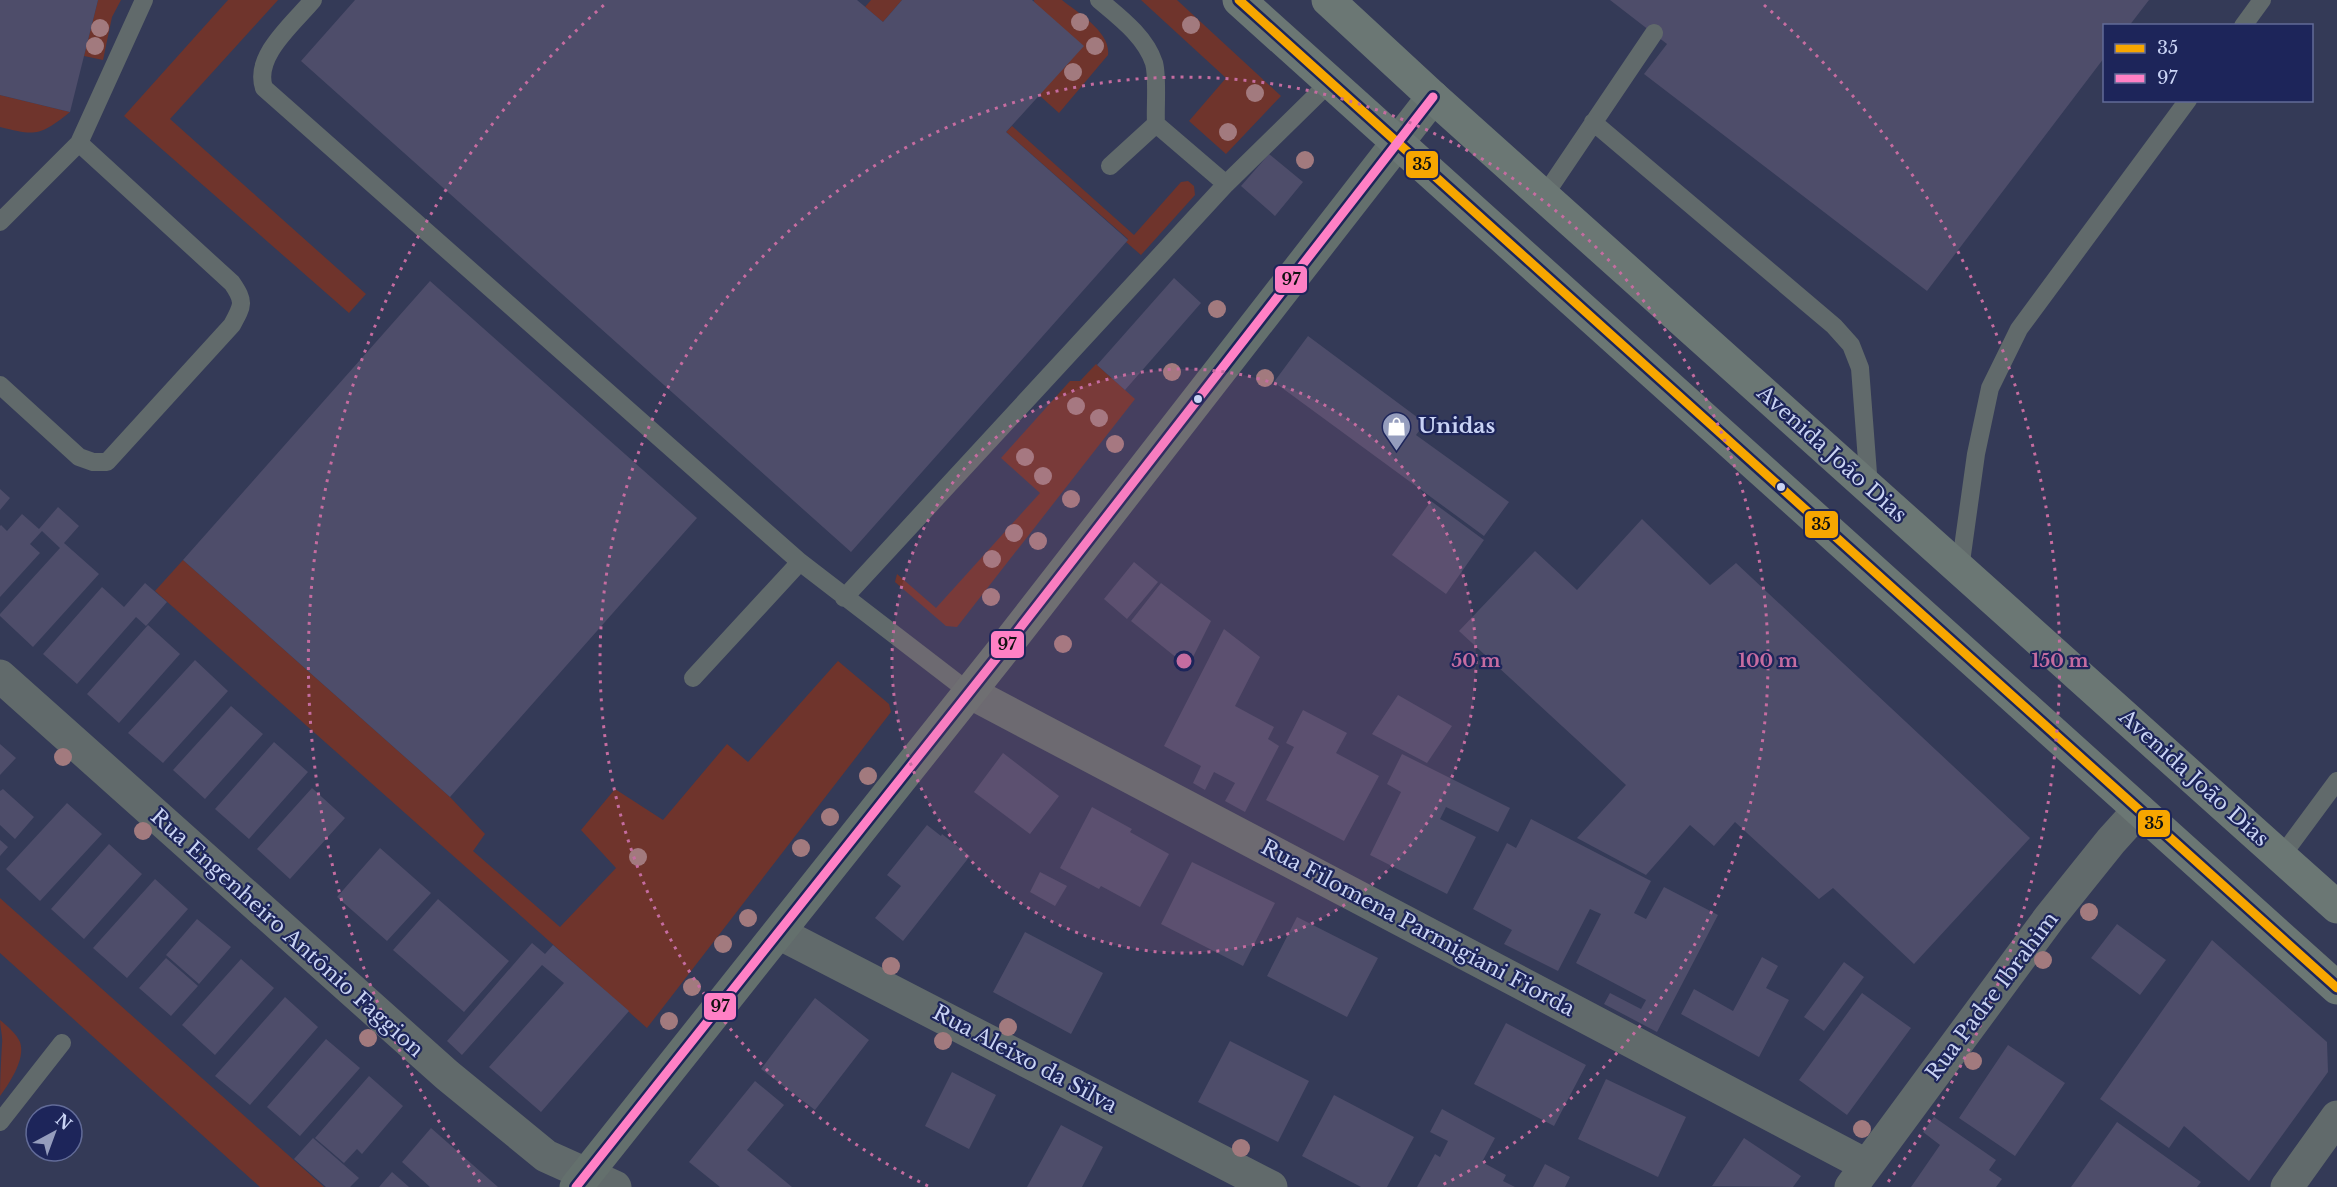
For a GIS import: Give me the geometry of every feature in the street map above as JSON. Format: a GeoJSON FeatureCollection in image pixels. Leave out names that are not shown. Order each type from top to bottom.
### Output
{"type":"FeatureCollection","features":[{"type":"Feature","properties":{"kind":"main road"},"geometry":{"type":"LineString","coordinates":[[1239,0],[2337,988]]}},
{"type":"Feature","properties":{"kind":"main road","name":"Avenida João Dias"},"geometry":{"type":"LineString","coordinates":[[1328,0],[1432,97],[2337,907]]}},
{"type":"Feature","properties":{"kind":"street"},"geometry":{"type":"LineString","coordinates":[[581,1181],[969,692],[1432,97]]}},
{"type":"Feature","properties":{"kind":"street","name":"Rua Engenheiro Antônio Faggion"},"geometry":{"type":"LineString","coordinates":[[0,676],[447,1075],[546,1156],[581,1181],[615,1187]]}},
{"type":"Feature","properties":{"kind":"street","name":"Rua Filomena Parmigiani Fiorda"},"geometry":{"type":"LineString","coordinates":[[969,692],[1859,1176]]}},
{"type":"Feature","properties":{"kind":"street","name":"Rua Padre Ibrahim"},"geometry":{"type":"LineString","coordinates":[[1859,1176],[2050,917],[2139,810]]}},
{"type":"Feature","properties":{"kind":"street","name":"Rua Aleixo da Silva"},"geometry":{"type":"LineString","coordinates":[[779,933],[1270,1187]]}},
{"type":"Feature","properties":{"kind":"street"},"geometry":{"type":"LineString","coordinates":[[2288,1187],[2337,1118]]}},
{"type":"Feature","properties":{"kind":"lane"},"geometry":{"type":"LineString","coordinates":[[0,222],[79,143],[144,0]]}},
{"type":"Feature","properties":{"kind":"lane"},"geometry":{"type":"LineString","coordinates":[[313,0],[265,60],[260,78],[264,88],[800,562],[969,692]]}},
{"type":"Feature","properties":{"kind":"lane"},"geometry":{"type":"LineString","coordinates":[[1099,0],[1129,25],[1154,64],[1156,124],[1226,184]]}},
{"type":"Feature","properties":{"kind":"lane"},"geometry":{"type":"LineString","coordinates":[[2244,24],[2262,0]]}},
{"type":"Feature","properties":{"kind":"lane"},"geometry":{"type":"LineString","coordinates":[[1544,196],[1654,33]]}},
{"type":"Feature","properties":{"kind":"lane"},"geometry":{"type":"LineString","coordinates":[[844,598],[1226,184],[1330,82]]}},
{"type":"Feature","properties":{"kind":"lane"},"geometry":{"type":"LineString","coordinates":[[1960,569],[1976,454],[1990,388],[2019,329],[2187,102]]}},
{"type":"Feature","properties":{"kind":"lane"},"geometry":{"type":"LineString","coordinates":[[1593,122],[1834,326],[1851,345],[1860,368],[1869,487]]}},
{"type":"Feature","properties":{"kind":"lane"},"geometry":{"type":"LineString","coordinates":[[1110,166],[1156,124]]}},
{"type":"Feature","properties":{"kind":"lane"},"geometry":{"type":"LineString","coordinates":[[0,385],[79,457],[93,462],[107,462],[232,325],[241,309],[242,297],[232,283],[79,143]]}},
{"type":"Feature","properties":{"kind":"lane"},"geometry":{"type":"LineString","coordinates":[[693,678],[800,562]]}},
{"type":"Feature","properties":{"kind":"lane"},"geometry":{"type":"LineString","coordinates":[[2281,857],[2337,781]]}},
{"type":"Feature","properties":{"kind":"lane"},"geometry":{"type":"LineString","coordinates":[[0,1122],[62,1043]]}},
{"type":"Feature","properties":{"kind":"shaded area"},"geometry":{"type":"Polygon","coordinates":[[[98,0],[121,0],[112,17],[103,60],[84,56],[98,0]]]}},
{"type":"Feature","properties":{"kind":"shaded area"},"geometry":{"type":"Polygon","coordinates":[[[228,0],[278,0],[170,119],[366,294],[349,313],[124,116],[228,0]]]}},
{"type":"Feature","properties":{"kind":"shaded area"},"geometry":{"type":"Polygon","coordinates":[[[871,0],[902,0],[883,22],[865,7],[871,0]]]}},
{"type":"Feature","properties":{"kind":"shaded area"},"geometry":{"type":"Polygon","coordinates":[[[1034,0],[1062,0],[1099,31],[1108,47],[1108,55],[1059,113],[1039,95],[1034,0]]]}},
{"type":"Feature","properties":{"kind":"shaded area"},"geometry":{"type":"Polygon","coordinates":[[[1141,0],[1177,0],[1281,96],[1226,154],[1189,121],[1226,78],[1141,0]]]}},
{"type":"Feature","properties":{"kind":"shaded area"},"geometry":{"type":"Polygon","coordinates":[[[0,95],[70,112],[51,126],[37,132],[22,132],[0,127],[0,95]]]}},
{"type":"Feature","properties":{"kind":"shaded area"},"geometry":{"type":"Polygon","coordinates":[[[1012,126],[1134,235],[1181,182],[1188,181],[1194,186],[1195,195],[1141,255],[1126,242],[1128,239],[1006,132],[1012,126]]]}},
{"type":"Feature","properties":{"kind":"shaded area"},"geometry":{"type":"Polygon","coordinates":[[[1096,364],[1135,399],[957,627],[946,626],[895,582],[897,574],[936,608],[1040,493],[1001,458],[1070,381],[1080,381],[1096,364]]]}},
{"type":"Feature","properties":{"kind":"shaded area"},"geometry":{"type":"Polygon","coordinates":[[[183,560],[450,797],[485,834],[473,851],[560,927],[616,868],[581,830],[615,789],[663,820],[727,744],[748,762],[838,661],[889,704],[891,712],[647,1028],[155,591],[183,560]]]}},
{"type":"Feature","properties":{"kind":"shaded area"},"geometry":{"type":"Polygon","coordinates":[[[0,898],[324,1187],[260,1187],[0,953],[0,898]]]}},
{"type":"Feature","properties":{"kind":"shaded area"},"geometry":{"type":"Polygon","coordinates":[[[0,1020],[20,1042],[21,1056],[16,1071],[0,1096],[2,1041],[0,1020]]]}},
{"type":"Feature","properties":{"kind":"building"},"geometry":{"type":"Polygon","coordinates":[[[0,0],[98,0],[70,112],[0,95],[0,0]]]}},
{"type":"Feature","properties":{"kind":"building"},"geometry":{"type":"Polygon","coordinates":[[[355,0],[857,0],[883,22],[902,0],[1032,0],[1084,46],[1006,132],[1128,240],[851,552],[301,61],[355,0]]]}},
{"type":"Feature","properties":{"kind":"building"},"geometry":{"type":"Polygon","coordinates":[[[1610,0],[2149,0],[2131,24],[2103,24],[2103,59],[1927,291],[1644,74],[1667,44],[1610,0]]]}},
{"type":"Feature","properties":{"kind":"building"},"geometry":{"type":"Polygon","coordinates":[[[1269,154],[1303,182],[1275,216],[1241,186],[1269,154]]]}},
{"type":"Feature","properties":{"kind":"building"},"geometry":{"type":"Polygon","coordinates":[[[1174,278],[1201,303],[1125,390],[1097,365],[1174,278]]]}},
{"type":"Feature","properties":{"kind":"building"},"geometry":{"type":"Polygon","coordinates":[[[430,281],[697,518],[450,797],[183,560],[430,281]]]}},
{"type":"Feature","properties":{"kind":"building"},"geometry":{"type":"Polygon","coordinates":[[[1308,336],[1425,423],[1416,435],[1509,502],[1484,536],[1274,382],[1308,336]]]}},
{"type":"Feature","properties":{"kind":"building"},"geometry":{"type":"Polygon","coordinates":[[[0,489],[10,498],[0,510],[0,489]]]}},
{"type":"Feature","properties":{"kind":"building"},"geometry":{"type":"Polygon","coordinates":[[[1431,501],[1484,540],[1446,594],[1392,555],[1431,501]]]}},
{"type":"Feature","properties":{"kind":"building"},"geometry":{"type":"Polygon","coordinates":[[[58,507],[79,526],[64,543],[99,574],[33,647],[0,614],[60,548],[42,531],[30,544],[40,553],[0,597],[0,526],[7,531],[22,514],[39,529],[58,507]]]}},
{"type":"Feature","properties":{"kind":"building"},"geometry":{"type":"Polygon","coordinates":[[[1642,519],[1710,585],[1736,563],[2030,838],[1914,964],[1833,888],[1819,899],[1735,822],[1714,846],[1690,825],[1646,875],[1577,838],[1626,785],[1459,631],[1535,551],[1577,590],[1642,519]]]}},
{"type":"Feature","properties":{"kind":"building"},"geometry":{"type":"Polygon","coordinates":[[[1134,562],[1158,582],[1127,619],[1104,599],[1134,562]]]}},
{"type":"Feature","properties":{"kind":"building"},"geometry":{"type":"Polygon","coordinates":[[[145,583],[167,602],[146,626],[136,617],[77,684],[43,654],[102,587],[124,607],[145,583]]]}},
{"type":"Feature","properties":{"kind":"building"},"geometry":{"type":"Polygon","coordinates":[[[1161,583],[1211,621],[1188,667],[1131,621],[1161,583]]]}},
{"type":"Feature","properties":{"kind":"building"},"geometry":{"type":"Polygon","coordinates":[[[148,625],[180,654],[119,723],[87,694],[148,625]]]}},
{"type":"Feature","properties":{"kind":"building"},"geometry":{"type":"Polygon","coordinates":[[[1224,629],[1260,657],[1235,706],[1274,727],[1268,739],[1279,746],[1245,812],[1225,801],[1235,783],[1214,772],[1205,790],[1193,783],[1201,766],[1164,746],[1224,629]]]}},
{"type":"Feature","properties":{"kind":"building"},"geometry":{"type":"Polygon","coordinates":[[[195,660],[228,691],[163,763],[128,733],[195,660]]]}},
{"type":"Feature","properties":{"kind":"building"},"geometry":{"type":"Polygon","coordinates":[[[1398,695],[1452,726],[1427,763],[1372,734],[1398,695]]]}},
{"type":"Feature","properties":{"kind":"building"},"geometry":{"type":"Polygon","coordinates":[[[231,706],[263,734],[205,799],[173,770],[231,706]]]}},
{"type":"Feature","properties":{"kind":"building"},"geometry":{"type":"Polygon","coordinates":[[[1303,710],[1347,733],[1336,753],[1379,776],[1344,841],[1266,800],[1294,747],[1286,743],[1303,710]]]}},
{"type":"Feature","properties":{"kind":"building"},"geometry":{"type":"Polygon","coordinates":[[[274,742],[308,772],[249,839],[215,809],[274,742]]]}},
{"type":"Feature","properties":{"kind":"building"},"geometry":{"type":"Polygon","coordinates":[[[0,744],[16,758],[0,775],[0,744]]]}},
{"type":"Feature","properties":{"kind":"building"},"geometry":{"type":"Polygon","coordinates":[[[1003,753],[1059,796],[1030,834],[974,792],[1003,753]]]}},
{"type":"Feature","properties":{"kind":"building"},"geometry":{"type":"Polygon","coordinates":[[[1402,754],[1510,808],[1498,832],[1446,807],[1440,819],[1476,837],[1447,894],[1370,855],[1401,792],[1387,784],[1402,754]]]}},
{"type":"Feature","properties":{"kind":"building"},"geometry":{"type":"Polygon","coordinates":[[[312,788],[345,818],[290,879],[257,849],[312,788]]]}},
{"type":"Feature","properties":{"kind":"building"},"geometry":{"type":"Polygon","coordinates":[[[3,789],[34,817],[15,839],[0,825],[0,791],[3,789]]]}},
{"type":"Feature","properties":{"kind":"building"},"geometry":{"type":"Polygon","coordinates":[[[67,803],[102,834],[40,901],[6,869],[67,803]]]}},
{"type":"Feature","properties":{"kind":"building"},"geometry":{"type":"Polygon","coordinates":[[[1092,807],[1132,829],[1130,832],[1169,854],[1140,907],[1060,868],[1092,807]]]}},
{"type":"Feature","properties":{"kind":"building"},"geometry":{"type":"Polygon","coordinates":[[[1531,819],[1651,881],[1634,913],[1646,919],[1664,887],[1718,915],[1657,1032],[1604,1004],[1610,993],[1641,1009],[1646,1000],[1576,963],[1601,914],[1590,909],[1558,971],[1504,944],[1512,930],[1473,909],[1507,843],[1516,848],[1531,819]]]}},
{"type":"Feature","properties":{"kind":"building"},"geometry":{"type":"Polygon","coordinates":[[[927,825],[970,856],[903,941],[875,918],[901,886],[887,875],[927,825]]]}},
{"type":"Feature","properties":{"kind":"building"},"geometry":{"type":"Polygon","coordinates":[[[0,840],[8,847],[0,856],[0,840]]]}},
{"type":"Feature","properties":{"kind":"building"},"geometry":{"type":"Polygon","coordinates":[[[109,844],[142,874],[84,939],[51,909],[109,844]]]}},
{"type":"Feature","properties":{"kind":"building"},"geometry":{"type":"Polygon","coordinates":[[[380,848],[431,893],[387,941],[337,897],[380,848]]]}},
{"type":"Feature","properties":{"kind":"building"},"geometry":{"type":"Polygon","coordinates":[[[1192,862],[1275,903],[1243,966],[1161,924],[1192,862]]]}},
{"type":"Feature","properties":{"kind":"building"},"geometry":{"type":"Polygon","coordinates":[[[1040,872],[1067,886],[1055,906],[1030,892],[1040,872]]]}},
{"type":"Feature","properties":{"kind":"building"},"geometry":{"type":"Polygon","coordinates":[[[155,879],[188,909],[127,978],[93,948],[155,879]]]}},
{"type":"Feature","properties":{"kind":"building"},"geometry":{"type":"Polygon","coordinates":[[[438,899],[509,961],[464,1012],[393,950],[438,899]]]}},
{"type":"Feature","properties":{"kind":"building"},"geometry":{"type":"Polygon","coordinates":[[[1297,917],[1378,958],[1347,1017],[1267,976],[1297,917]]]}},
{"type":"Feature","properties":{"kind":"building"},"geometry":{"type":"Polygon","coordinates":[[[197,919],[231,947],[199,984],[166,955],[197,919]]]}},
{"type":"Feature","properties":{"kind":"building"},"geometry":{"type":"Polygon","coordinates":[[[2117,924],[2166,960],[2140,995],[2091,958],[2117,924]]]}},
{"type":"Feature","properties":{"kind":"building"},"geometry":{"type":"Polygon","coordinates":[[[1025,932],[1103,973],[1071,1034],[993,992],[1025,932]]]}},
{"type":"Feature","properties":{"kind":"building"},"geometry":{"type":"Polygon","coordinates":[[[2212,940],[2327,1042],[2328,1072],[2249,1181],[2184,1126],[2169,1148],[2100,1099],[2212,940]]]}},
{"type":"Feature","properties":{"kind":"building"},"geometry":{"type":"Polygon","coordinates":[[[532,943],[545,954],[553,945],[629,1011],[541,1112],[489,1067],[564,983],[542,965],[462,1055],[447,1041],[532,943]]]}},
{"type":"Feature","properties":{"kind":"building"},"geometry":{"type":"Polygon","coordinates":[[[1762,957],[1778,966],[1766,988],[1789,1000],[1759,1057],[1681,1014],[1694,989],[1733,1011],[1762,957]]]}},
{"type":"Feature","properties":{"kind":"building"},"geometry":{"type":"Polygon","coordinates":[[[166,958],[198,986],[171,1016],[139,988],[166,958]]]}},
{"type":"Feature","properties":{"kind":"building"},"geometry":{"type":"Polygon","coordinates":[[[241,959],[274,988],[215,1055],[182,1025],[241,959]]]}},
{"type":"Feature","properties":{"kind":"building"},"geometry":{"type":"Polygon","coordinates":[[[1844,962],[1864,977],[1824,1031],[1804,1017],[1844,962]]]}},
{"type":"Feature","properties":{"kind":"building"},"geometry":{"type":"Polygon","coordinates":[[[1862,993],[1911,1028],[1847,1115],[1799,1080],[1862,993]]]}},
{"type":"Feature","properties":{"kind":"building"},"geometry":{"type":"Polygon","coordinates":[[[285,997],[318,1027],[250,1105],[215,1076],[285,997]]]}},
{"type":"Feature","properties":{"kind":"building"},"geometry":{"type":"Polygon","coordinates":[[[815,998],[869,1040],[815,1110],[761,1069],[815,998]]]}},
{"type":"Feature","properties":{"kind":"building"},"geometry":{"type":"Polygon","coordinates":[[[1506,1023],[1586,1065],[1554,1126],[1474,1084],[1506,1023]]]}},
{"type":"Feature","properties":{"kind":"building"},"geometry":{"type":"Polygon","coordinates":[[[326,1039],[360,1068],[300,1136],[267,1107],[326,1039]]]}},
{"type":"Feature","properties":{"kind":"building"},"geometry":{"type":"Polygon","coordinates":[[[1230,1041],[1309,1081],[1278,1142],[1198,1102],[1230,1041]]]}},
{"type":"Feature","properties":{"kind":"building"},"geometry":{"type":"Polygon","coordinates":[[[2008,1045],[2065,1083],[2015,1156],[1959,1118],[2008,1045]]]}},
{"type":"Feature","properties":{"kind":"building"},"geometry":{"type":"Polygon","coordinates":[[[952,1072],[996,1095],[969,1149],[925,1126],[952,1072]]]}},
{"type":"Feature","properties":{"kind":"building"},"geometry":{"type":"Polygon","coordinates":[[[369,1076],[403,1106],[362,1154],[357,1149],[344,1163],[315,1138],[369,1076]]]}},
{"type":"Feature","properties":{"kind":"building"},"geometry":{"type":"Polygon","coordinates":[[[1606,1079],[1686,1117],[1658,1177],[1578,1139],[1606,1079]]]}},
{"type":"Feature","properties":{"kind":"building"},"geometry":{"type":"Polygon","coordinates":[[[755,1081],[784,1105],[747,1150],[792,1187],[720,1187],[689,1162],[755,1081]]]}},
{"type":"Feature","properties":{"kind":"building"},"geometry":{"type":"Polygon","coordinates":[[[1334,1095],[1414,1137],[1387,1187],[1361,1187],[1302,1156],[1334,1095]]]}},
{"type":"Feature","properties":{"kind":"building"},"geometry":{"type":"Polygon","coordinates":[[[1442,1109],[1495,1138],[1482,1162],[1506,1175],[1503,1181],[1515,1187],[1417,1187],[1435,1154],[1440,1157],[1448,1141],[1430,1132],[1442,1109]]]}},
{"type":"Feature","properties":{"kind":"building"},"geometry":{"type":"Polygon","coordinates":[[[1934,1117],[1996,1160],[1989,1170],[2002,1179],[1996,1187],[1911,1187],[1940,1145],[1923,1132],[1934,1117]]]}},
{"type":"Feature","properties":{"kind":"building"},"geometry":{"type":"Polygon","coordinates":[[[2117,1122],[2201,1182],[2197,1187],[2071,1187],[2117,1122]]]}},
{"type":"Feature","properties":{"kind":"building"},"geometry":{"type":"Polygon","coordinates":[[[1061,1125],[1103,1147],[1082,1187],[1027,1187],[1061,1125]]]}},
{"type":"Feature","properties":{"kind":"building"},"geometry":{"type":"Polygon","coordinates":[[[431,1128],[498,1187],[430,1187],[402,1162],[431,1128]]]}},
{"type":"Feature","properties":{"kind":"building"},"geometry":{"type":"Polygon","coordinates":[[[313,1138],[359,1178],[350,1187],[326,1187],[294,1159],[313,1138]]]}},
{"type":"Feature","properties":{"kind":"building"},"geometry":{"type":"Polygon","coordinates":[[[1744,1138],[1801,1176],[1793,1187],[1712,1186],[1744,1138]]]}},
{"type":"Feature","properties":{"kind":"building"},"geometry":{"type":"Polygon","coordinates":[[[1545,1164],[1570,1177],[1565,1187],[1533,1187],[1545,1164]]]}},
{"type":"Feature","properties":{"kind":"building"},"geometry":{"type":"Polygon","coordinates":[[[392,1172],[409,1187],[379,1187],[392,1172]]]}},
{"type":"Feature","properties":{"kind":"transit line","name":"35"},"geometry":{"type":"LineString","coordinates":[[1239,0],[2337,988]]}},
{"type":"Feature","properties":{"kind":"transit line","name":"97"},"geometry":{"type":"LineString","coordinates":[[576,1187],[999,655],[1433,97]]}},
{"type":"Feature","properties":{"kind":"place","name":"Unidas"},"geometry":{"type":"Point","coordinates":[1397,452]}}]}
